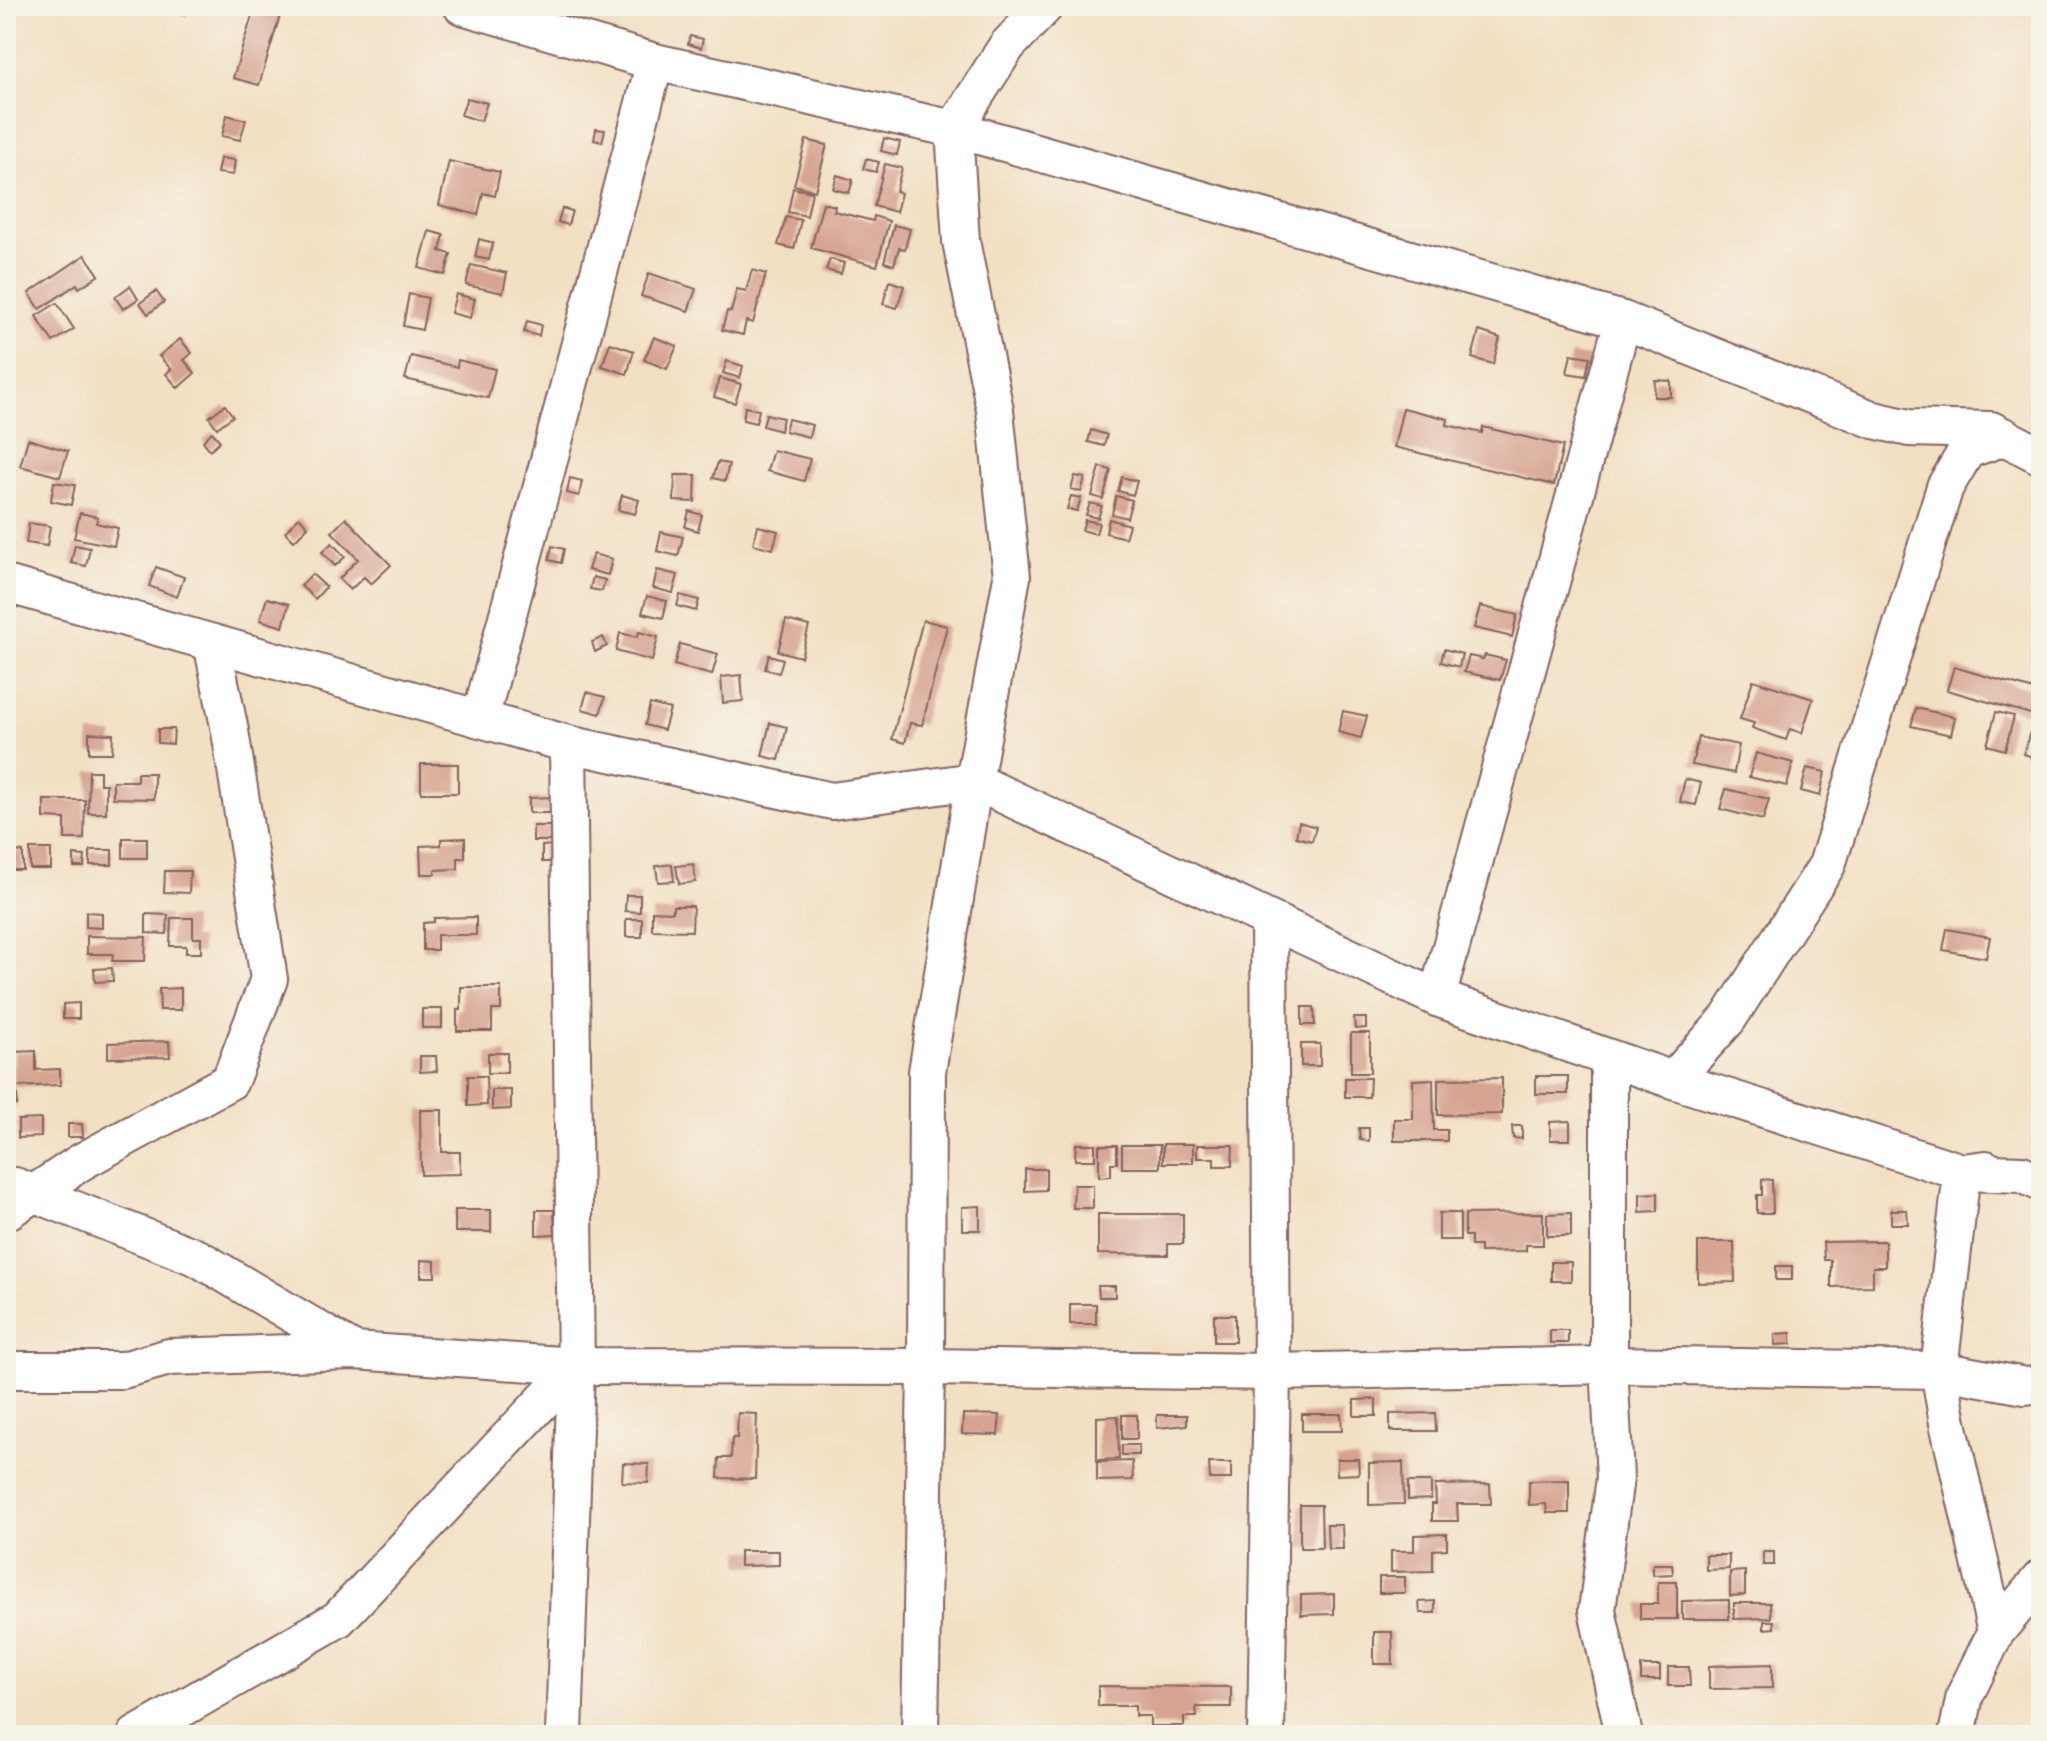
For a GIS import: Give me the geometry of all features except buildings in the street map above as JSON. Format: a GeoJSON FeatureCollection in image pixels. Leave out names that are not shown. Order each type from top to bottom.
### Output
{"type":"FeatureCollection","features":[{"type":"Feature","properties":{"kind":"street"},"geometry":{"type":"LineString","coordinates":[[920,1735],[927,1072],[974,781],[1012,577],[995,410],[961,241],[954,129],[1007,46],[1045,6]]}},
{"type":"Feature","properties":{"kind":"street"},"geometry":{"type":"LineString","coordinates":[[469,7],[655,62],[954,129],[1623,320],[1874,420],[1909,428],[1991,430],[2041,456]]}},
{"type":"Feature","properties":{"kind":"street"},"geometry":{"type":"LineString","coordinates":[[480,719],[655,62]]}},
{"type":"Feature","properties":{"kind":"street"},"geometry":{"type":"LineString","coordinates":[[1437,998],[1623,320]]}},
{"type":"Feature","properties":{"kind":"street"},"geometry":{"type":"LineString","coordinates":[[1673,1080],[1728,1019],[1827,865],[1945,487],[1967,450],[2005,437]]}},
{"type":"Feature","properties":{"kind":"street"},"geometry":{"type":"LineString","coordinates":[[6,584],[568,744],[832,801],[974,781],[1437,998],[1673,1080],[1962,1172],[2022,1174],[2041,1183]]}},
{"type":"Feature","properties":{"kind":"street"},"geometry":{"type":"LineString","coordinates":[[15,1196],[230,1081],[269,979],[230,731],[212,643]]}},
{"type":"Feature","properties":{"kind":"street"},"geometry":{"type":"LineString","coordinates":[[564,1735],[576,1366],[568,744]]}},
{"type":"Feature","properties":{"kind":"street"},"geometry":{"type":"LineString","coordinates":[[1266,1735],[1272,1372],[1269,921]]}},
{"type":"Feature","properties":{"kind":"street"},"geometry":{"type":"LineString","coordinates":[[1609,1058],[1609,1365],[1615,1478],[1597,1610],[1624,1735]]}},
{"type":"Feature","properties":{"kind":"street"},"geometry":{"type":"LineString","coordinates":[[1962,1172],[2022,1166],[2041,1156]]}},
{"type":"Feature","properties":{"kind":"street"},"geometry":{"type":"LineString","coordinates":[[1962,1172],[1939,1370],[1948,1423],[1996,1632]]}},
{"type":"Feature","properties":{"kind":"street"},"geometry":{"type":"LineString","coordinates":[[15,1196],[198,1258],[354,1351]]}},
{"type":"Feature","properties":{"kind":"street"},"geometry":{"type":"LineString","coordinates":[[6,1370],[123,1370],[169,1357],[354,1351],[576,1366],[1272,1372],[1609,1365],[1939,1370],[2025,1386],[2041,1384]]}},
{"type":"Feature","properties":{"kind":"street"},"geometry":{"type":"LineString","coordinates":[[136,1735],[338,1619],[576,1366]]}},
{"type":"Feature","properties":{"kind":"street"},"geometry":{"type":"LineString","coordinates":[[1957,1735],[1965,1695],[1996,1632],[2041,1578]]}}]}
